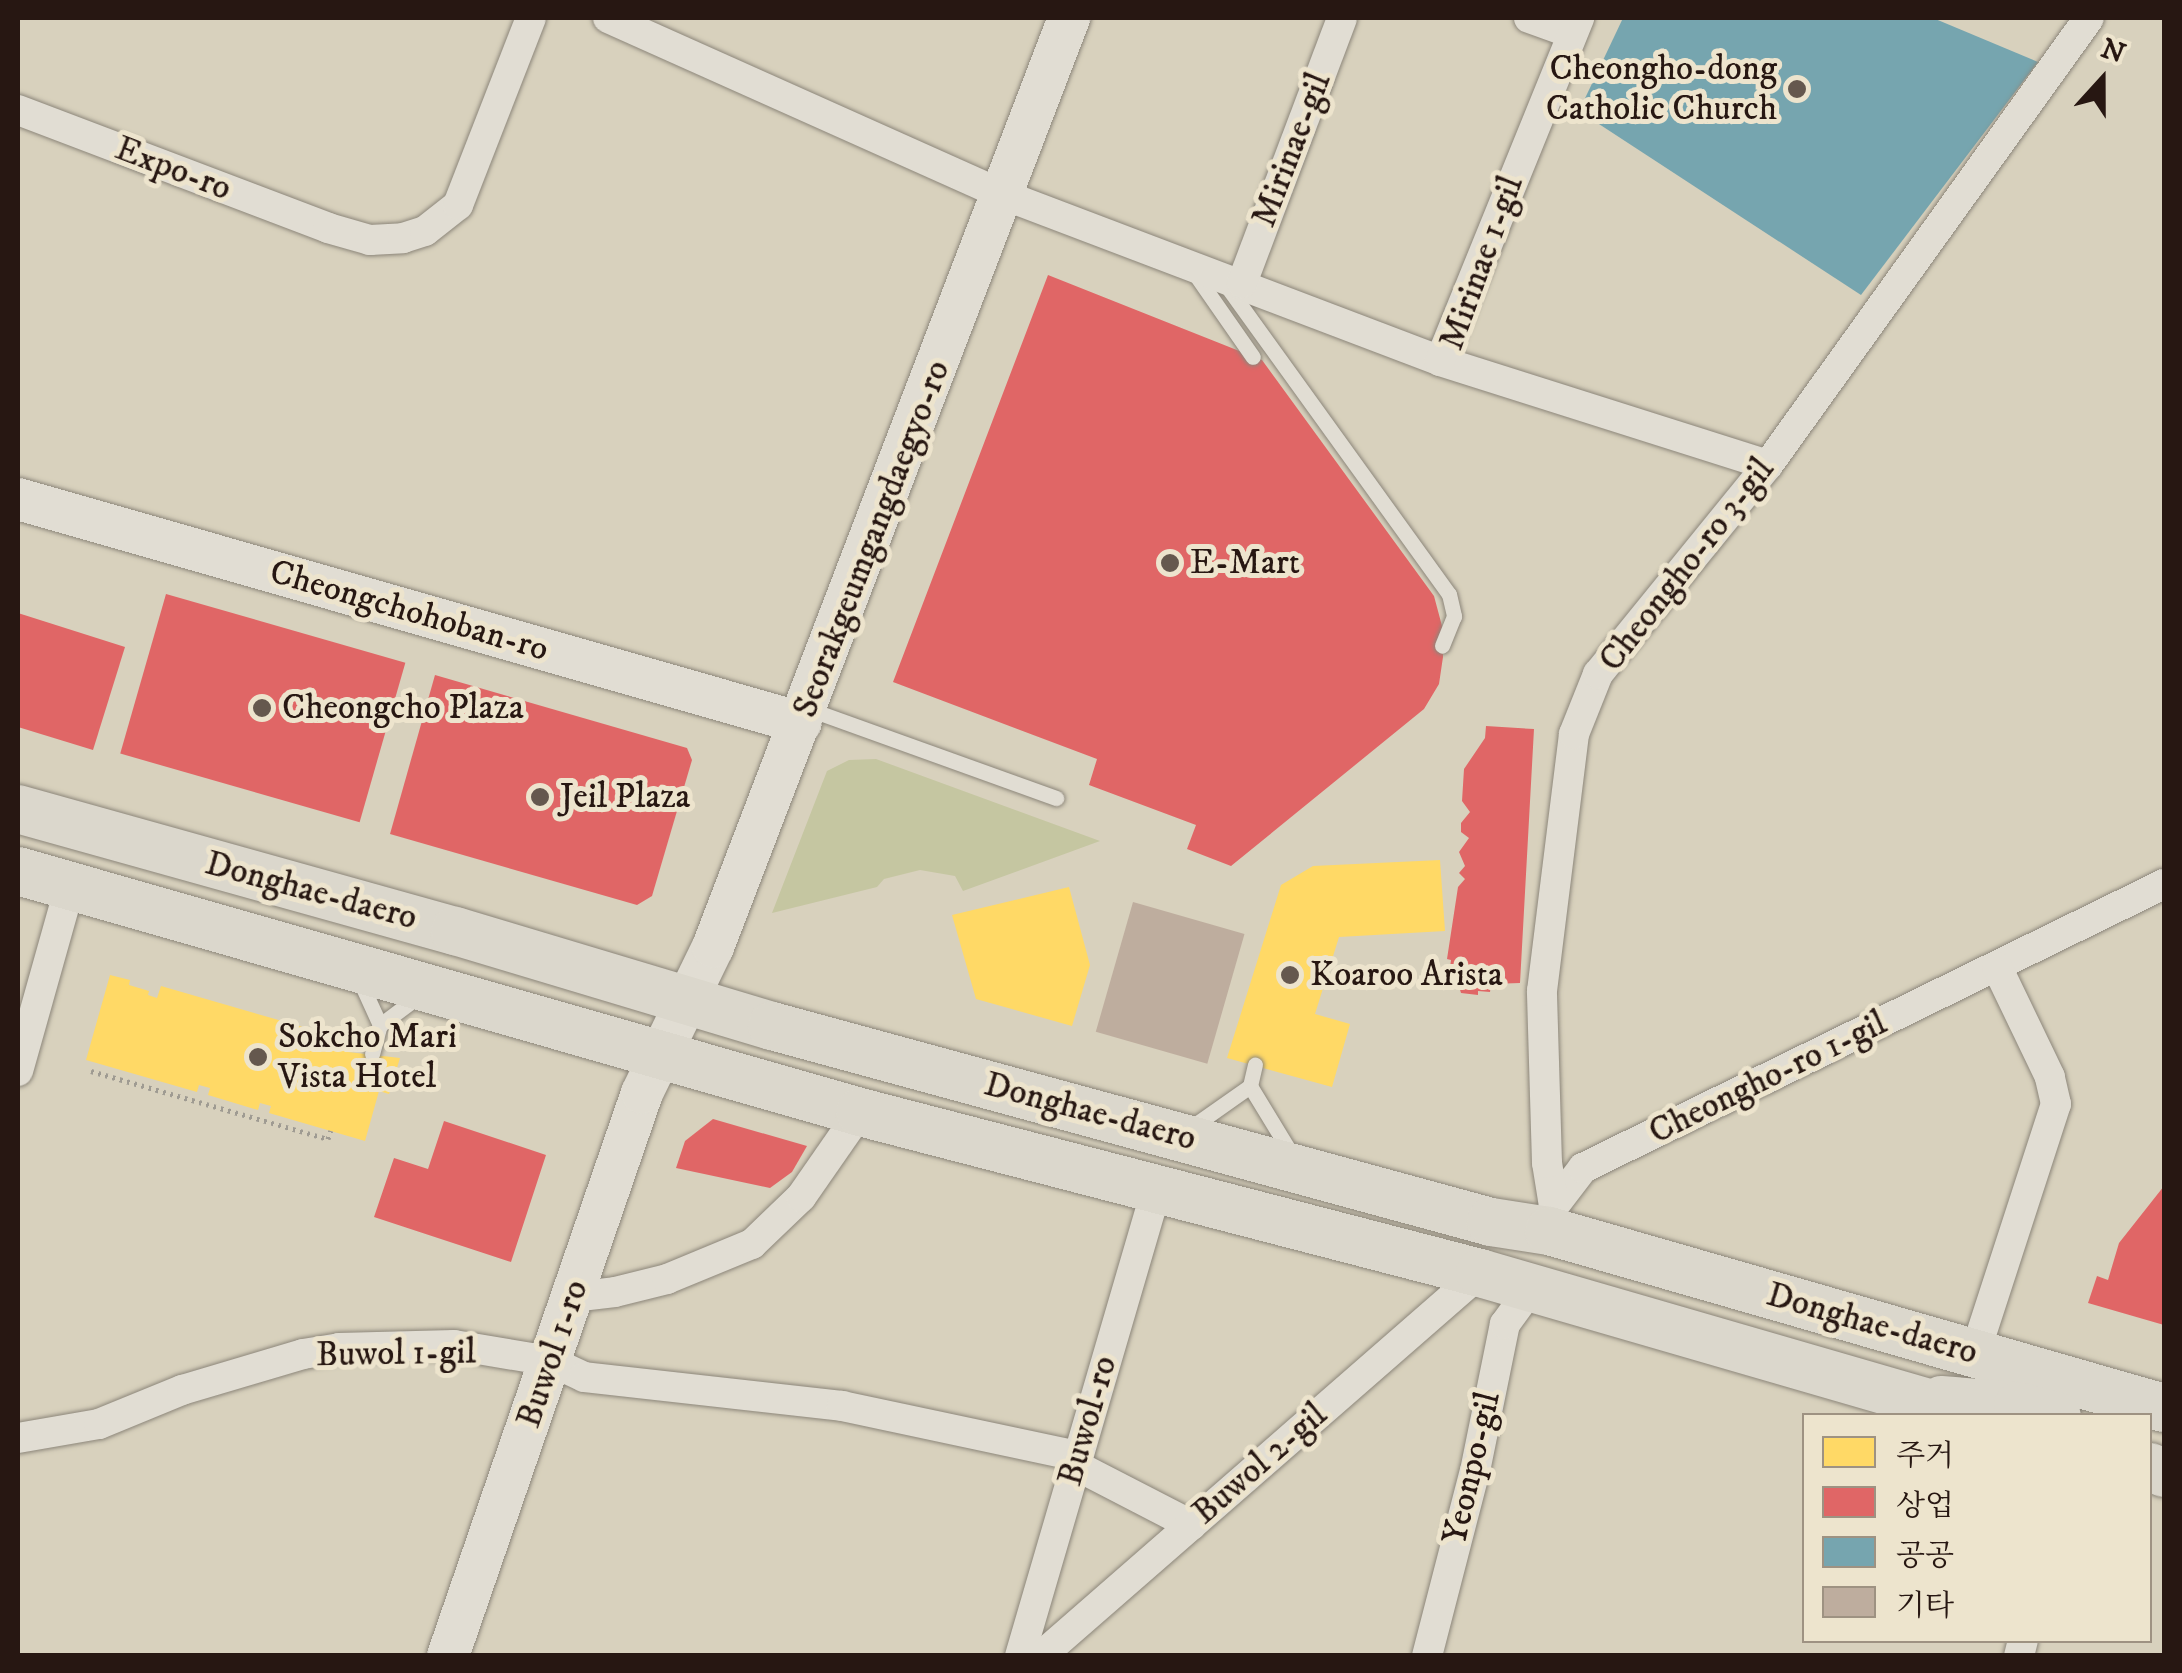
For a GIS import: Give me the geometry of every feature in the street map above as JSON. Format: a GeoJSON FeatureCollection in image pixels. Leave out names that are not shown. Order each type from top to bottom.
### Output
{"type":"FeatureCollection","features":[{"type":"Feature","properties":{"kind":"main road","name":"Donghae-daero"},"geometry":{"type":"LineString","coordinates":[[18,809],[1491,1222],[1552,1218],[1975,1354],[2164,1408]]}},
{"type":"Feature","properties":{"kind":"main road","name":"Donghae-daero"},"geometry":{"type":"LineString","coordinates":[[18,872],[436,988],[860,1112],[1157,1186],[1532,1287],[1964,1413]]}},
{"type":"Feature","properties":{"kind":"main road"},"geometry":{"type":"LineString","coordinates":[[1532,1287],[1552,1218]]}},
{"type":"Feature","properties":{"kind":"main road","name":"Donghae-daero"},"geometry":{"type":"LineString","coordinates":[[1912,1398],[2007,1405],[2043,1413]]}},
{"type":"Feature","properties":{"kind":"street","name":"Expo-ro"},"geometry":{"type":"LineString","coordinates":[[18,110],[328,228],[370,240],[403,238],[425,231],[458,204],[531,18]]}},
{"type":"Feature","properties":{"kind":"street"},"geometry":{"type":"LineString","coordinates":[[608,18],[1004,195],[1440,361]]}},
{"type":"Feature","properties":{"kind":"street","name":"Seorakgeumgangdaegyo-ro"},"geometry":{"type":"LineString","coordinates":[[659,1054],[714,947],[1004,195],[1068,18]]}},
{"type":"Feature","properties":{"kind":"street","name":"Mirinae-gil"},"geometry":{"type":"LineString","coordinates":[[1230,278],[1342,18]]}},
{"type":"Feature","properties":{"kind":"street"},"geometry":{"type":"LineString","coordinates":[[1529,18],[1575,26]]}},
{"type":"Feature","properties":{"kind":"street","name":"Cheongho-ro 3-gil"},"geometry":{"type":"LineString","coordinates":[[1552,1218],[1542,991],[1574,734],[1598,674],[1768,465],[2089,18]]}},
{"type":"Feature","properties":{"kind":"street","name":"Mirinae 1-gil"},"geometry":{"type":"LineString","coordinates":[[1575,26],[1440,361],[1768,465]]}},
{"type":"Feature","properties":{"kind":"street","name":"Cheongchohoban-ro"},"geometry":{"type":"LineString","coordinates":[[18,499],[804,716]]}},
{"type":"Feature","properties":{"kind":"street","name":"Cheongho-ro 1-gil"},"geometry":{"type":"LineString","coordinates":[[1552,1218],[1583,1168],[2164,884]]}},
{"type":"Feature","properties":{"kind":"street"},"geometry":{"type":"LineString","coordinates":[[18,1071],[70,886]]}},
{"type":"Feature","properties":{"kind":"street"},"geometry":{"type":"LineString","coordinates":[[1975,1354],[2056,1104],[2050,1077],[1997,967]]}},
{"type":"Feature","properties":{"kind":"street","name":"Buwol 1-ro"},"geometry":{"type":"LineString","coordinates":[[448,1656],[659,1054]]}},
{"type":"Feature","properties":{"kind":"street"},"geometry":{"type":"LineString","coordinates":[[572,1297],[616,1292],[667,1279],[752,1244],[801,1197],[860,1112]]}},
{"type":"Feature","properties":{"kind":"street","name":"Buwol-ro"},"geometry":{"type":"LineString","coordinates":[[1020,1656],[1157,1186]]}},
{"type":"Feature","properties":{"kind":"street","name":"Buwol 2-gil"},"geometry":{"type":"LineString","coordinates":[[1041,1656],[1480,1273]]}},
{"type":"Feature","properties":{"kind":"street","name":"Yeonpo-gil"},"geometry":{"type":"LineString","coordinates":[[1427,1656],[1475,1471],[1505,1324],[1532,1287]]}},
{"type":"Feature","properties":{"kind":"street","name":"Buwol 1-gil"},"geometry":{"type":"LineString","coordinates":[[18,1438],[100,1424],[182,1390],[322,1350],[454,1346],[550,1361],[584,1377],[842,1406],[1076,1460],[1191,1525]]}},
{"type":"Feature","properties":{"kind":"lane"},"geometry":{"type":"LineString","coordinates":[[1187,262],[1253,357]]}},
{"type":"Feature","properties":{"kind":"lane"},"geometry":{"type":"LineString","coordinates":[[1230,278],[1449,594],[1454,616],[1442,646]]}},
{"type":"Feature","properties":{"kind":"lane"},"geometry":{"type":"LineString","coordinates":[[804,716],[1056,798]]}},
{"type":"Feature","properties":{"kind":"lane"},"geometry":{"type":"LineString","coordinates":[[344,962],[362,984],[380,1025]]}},
{"type":"Feature","properties":{"kind":"lane"},"geometry":{"type":"LineString","coordinates":[[372,1054],[380,1025],[403,1004],[436,988]]}},
{"type":"Feature","properties":{"kind":"lane"},"geometry":{"type":"LineString","coordinates":[[1178,1136],[1250,1086],[1256,1066]]}},
{"type":"Feature","properties":{"kind":"lane"},"geometry":{"type":"LineString","coordinates":[[1250,1086],[1303,1170]]}},
{"type":"Feature","properties":{"kind":"path"},"geometry":{"type":"LineString","coordinates":[[91,1071],[328,1139],[331,1130]]}},
{"type":"Feature","properties":{"kind":"green space"},"geometry":{"type":"Polygon","coordinates":[[[876,759],[1100,841],[963,891],[955,876],[920,870],[884,879],[877,887],[772,913],[827,771],[849,760],[876,759]]]}},
{"type":"Feature","properties":{"kind":"building: 주거","name":"Koaroo Arista"},"geometry":{"type":"Polygon","coordinates":[[[1440,860],[1445,931],[1339,937],[1315,1014],[1350,1024],[1332,1087],[1227,1058],[1281,885],[1313,866],[1440,860]]]}},
{"type":"Feature","properties":{"kind":"building: 주거"},"geometry":{"type":"Polygon","coordinates":[[[1069,887],[1090,965],[1072,1026],[976,999],[952,915],[1069,887]]]}},
{"type":"Feature","properties":{"kind":"building: 주거"},"geometry":{"type":"Polygon","coordinates":[[[110,975],[130,980],[129,985],[157,998],[161,986],[351,1041],[348,1052],[400,1058],[389,1094],[379,1091],[365,1141],[269,1113],[271,1106],[260,1103],[258,1110],[208,1095],[210,1088],[199,1085],[197,1092],[86,1060],[110,975]]]}},
{"type":"Feature","properties":{"kind":"building: 상업"},"geometry":{"type":"Polygon","coordinates":[[[1048,275],[1262,360],[1434,596],[1442,626],[1443,657],[1439,684],[1424,709],[1231,866],[1187,849],[1196,825],[1089,785],[1097,759],[893,682],[1048,275]]]}},
{"type":"Feature","properties":{"kind":"building: 상업","name":"Cheongcho Plaza"},"geometry":{"type":"Polygon","coordinates":[[[166,594],[405,663],[360,822],[120,754],[166,594]]]}},
{"type":"Feature","properties":{"kind":"building: 상업"},"geometry":{"type":"Polygon","coordinates":[[[18,613],[125,647],[93,750],[18,727],[18,613]]]}},
{"type":"Feature","properties":{"kind":"building: 상업","name":"Jeil Plaza"},"geometry":{"type":"Polygon","coordinates":[[[435,675],[687,748],[692,760],[652,896],[637,905],[390,834],[435,675]]]}},
{"type":"Feature","properties":{"kind":"building: 상업"},"geometry":{"type":"Polygon","coordinates":[[[1486,726],[1534,729],[1520,983],[1491,984],[1490,992],[1478,991],[1478,995],[1461,993],[1458,983],[1448,982],[1451,960],[1447,959],[1458,887],[1465,879],[1459,873],[1465,866],[1459,852],[1469,838],[1461,832],[1461,823],[1470,812],[1462,801],[1464,769],[1485,738],[1486,726]]]}},
{"type":"Feature","properties":{"kind":"building: 상업"},"geometry":{"type":"Polygon","coordinates":[[[713,1119],[807,1146],[792,1172],[770,1188],[676,1168],[685,1141],[713,1119]]]}},
{"type":"Feature","properties":{"kind":"building: 상업"},"geometry":{"type":"Polygon","coordinates":[[[444,1121],[546,1155],[511,1262],[374,1217],[394,1158],[428,1169],[444,1121]]]}},
{"type":"Feature","properties":{"kind":"building: 상업"},"geometry":{"type":"Polygon","coordinates":[[[2164,1186],[2164,1325],[2088,1303],[2097,1276],[2108,1280],[2119,1243],[2164,1186]]]}},
{"type":"Feature","properties":{"kind":"building: 공공"},"geometry":{"type":"Polygon","coordinates":[[[1623,18],[1933,18],[2038,62],[1861,295],[1579,111],[1623,18]]]}},
{"type":"Feature","properties":{"kind":"building: 기타"},"geometry":{"type":"Polygon","coordinates":[[[1133,902],[1245,934],[1207,1064],[1096,1032],[1133,902]]]}},
{"type":"Feature","properties":{"kind":"place","name":"Cheongho-dong Catholic Church"},"geometry":{"type":"Point","coordinates":[1797,89]}},
{"type":"Feature","properties":{"kind":"place","name":"E-Mart"},"geometry":{"type":"Point","coordinates":[1170,563]}},
{"type":"Feature","properties":{"kind":"place","name":"Cheongcho Plaza"},"geometry":{"type":"Point","coordinates":[262,708]}},
{"type":"Feature","properties":{"kind":"place","name":"Jeil Plaza"},"geometry":{"type":"Point","coordinates":[540,797]}},
{"type":"Feature","properties":{"kind":"place","name":"Koaroo Arista"},"geometry":{"type":"Point","coordinates":[1290,975]}},
{"type":"Feature","properties":{"kind":"place","name":"Sokcho Mari Vista Hotel"},"geometry":{"type":"Point","coordinates":[258,1057]}}]}
